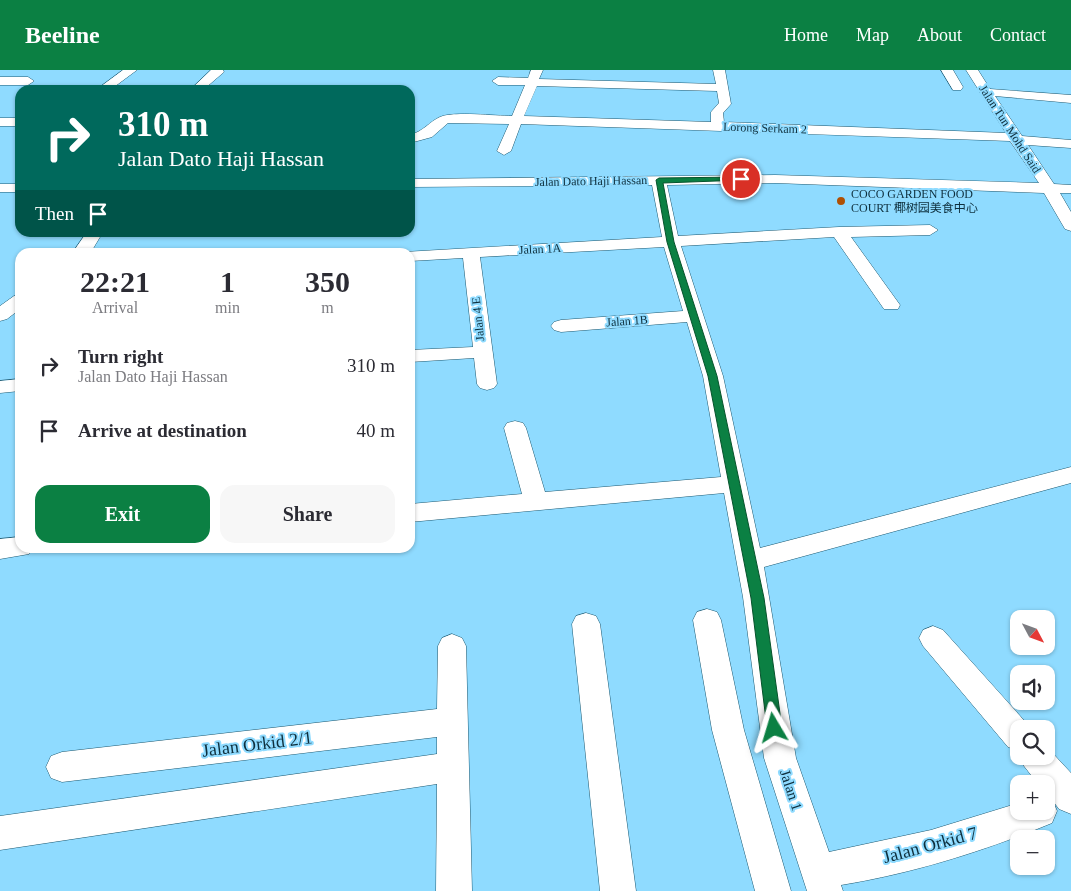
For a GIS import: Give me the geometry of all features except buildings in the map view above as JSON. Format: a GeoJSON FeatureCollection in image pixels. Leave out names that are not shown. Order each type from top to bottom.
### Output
{"type":"FeatureCollection","features":[{"type":"Feature","properties":{"kind":"street"},"geometry":{"type":"LineString","coordinates":[[109,85],[131,70]]}},
{"type":"Feature","properties":{"kind":"street"},"geometry":{"type":"LineString","coordinates":[[202,85],[218,72],[217,70]]}},
{"type":"Feature","properties":{"kind":"street"},"geometry":{"type":"LineString","coordinates":[[718,127],[717,112],[725,104],[719,70]]}},
{"type":"Feature","properties":{"kind":"street"},"geometry":{"type":"LineString","coordinates":[[947,70],[958,87]]}},
{"type":"Feature","properties":{"kind":"street","name":"Jalan Tun Mohd Said"},"geometry":{"type":"LineString","coordinates":[[972,70],[1015,139],[1049,188],[1071,226]]}},
{"type":"Feature","properties":{"kind":"street"},"geometry":{"type":"LineString","coordinates":[[498,81],[535,76],[722,88]]}},
{"type":"Feature","properties":{"kind":"street"},"geometry":{"type":"LineString","coordinates":[[504,151],[515,120],[535,76]]}},
{"type":"Feature","properties":{"kind":"street"},"geometry":{"type":"LineString","coordinates":[[0,81],[28,81]]}},
{"type":"Feature","properties":{"kind":"street"},"geometry":{"type":"LineString","coordinates":[[985,92],[1071,99]]}},
{"type":"Feature","properties":{"kind":"street","name":"Lorong Serkam 2"},"geometry":{"type":"LineString","coordinates":[[415,137],[435,130],[444,120],[515,120],[1015,139],[1071,144]]}},
{"type":"Feature","properties":{"kind":"street"},"geometry":{"type":"LineString","coordinates":[[0,122],[15,122]]}},
{"type":"Feature","properties":{"kind":"street","name":"Jalan Dato Haji Hassan"},"geometry":{"type":"LineString","coordinates":[[415,183],[775,179],[1071,189]]}},
{"type":"Feature","properties":{"kind":"street","name":"Jalan 1"},"geometry":{"type":"LineString","coordinates":[[659,180],[670,242],[712,376],[750,561],[780,758],[821,881]]}},
{"type":"Feature","properties":{"kind":"street"},"geometry":{"type":"LineString","coordinates":[[0,188],[15,188]]}},
{"type":"Feature","properties":{"kind":"street"},"geometry":{"type":"LineString","coordinates":[[806,228],[935,228]]}},
{"type":"Feature","properties":{"kind":"street","name":"Jalan 1A"},"geometry":{"type":"LineString","coordinates":[[415,256],[895,228]]}},
{"type":"Feature","properties":{"kind":"street"},"geometry":{"type":"LineString","coordinates":[[839,232],[891,305]]}},
{"type":"Feature","properties":{"kind":"street"},"geometry":{"type":"LineString","coordinates":[[86,248],[92,237]]}},
{"type":"Feature","properties":{"kind":"street","name":"Jalan 4 E"},"geometry":{"type":"LineString","coordinates":[[471,253],[487,384]]}},
{"type":"Feature","properties":{"kind":"street"},"geometry":{"type":"LineString","coordinates":[[0,315],[15,304]]}},
{"type":"Feature","properties":{"kind":"street","name":"Jalan 1B"},"geometry":{"type":"LineString","coordinates":[[561,326],[693,316]]}},
{"type":"Feature","properties":{"kind":"street"},"geometry":{"type":"LineString","coordinates":[[415,356],[482,352]]}},
{"type":"Feature","properties":{"kind":"street"},"geometry":{"type":"LineString","coordinates":[[0,387],[15,386]]}},
{"type":"Feature","properties":{"kind":"street"},"geometry":{"type":"LineString","coordinates":[[515,428],[536,502]]}},
{"type":"Feature","properties":{"kind":"street"},"geometry":{"type":"LineString","coordinates":[[750,561],[1071,475]]}},
{"type":"Feature","properties":{"kind":"street"},"geometry":{"type":"LineString","coordinates":[[415,513],[734,484]]}},
{"type":"Feature","properties":{"kind":"street"},"geometry":{"type":"LineString","coordinates":[[0,549],[15,548]]}},
{"type":"Feature","properties":{"kind":"street"},"geometry":{"type":"LineString","coordinates":[[707,620],[728,730],[772,891]]}},
{"type":"Feature","properties":{"kind":"street"},"geometry":{"type":"LineString","coordinates":[[586,624],[618,891]]}},
{"type":"Feature","properties":{"kind":"street"},"geometry":{"type":"LineString","coordinates":[[933,638],[1010,727]]}},
{"type":"Feature","properties":{"kind":"street"},"geometry":{"type":"LineString","coordinates":[[452,646],[454,891]]}},
{"type":"Feature","properties":{"kind":"street","name":"Jalan Orkid 2/1"},"geometry":{"type":"LineString","coordinates":[[62,767],[453,721]]}},
{"type":"Feature","properties":{"kind":"street"},"geometry":{"type":"LineString","coordinates":[[1043,765],[1071,798],[1055,804]]}},
{"type":"Feature","properties":{"kind":"street"},"geometry":{"type":"LineString","coordinates":[[0,833],[453,768]]}},
{"type":"Feature","properties":{"kind":"street","name":"Jalan Orkid 7"},"geometry":{"type":"LineString","coordinates":[[821,881],[855,866],[968,836],[1014,820]]}},
{"type":"Feature","properties":{"kind":"lane"},"geometry":{"type":"LineString","coordinates":[[964,70],[972,70]]}},
{"type":"Feature","properties":{"kind":"place","name":"COCO GARDEN FOOD COURT 椰树园美食中心"},"geometry":{"type":"Point","coordinates":[841,201]}},
{"type":"Feature","properties":{"kind":"route"},"geometry":{"type":"LineString","coordinates":[[741,179],[659,180],[670,242],[712,376],[758,598],[774,728]]}}]}
